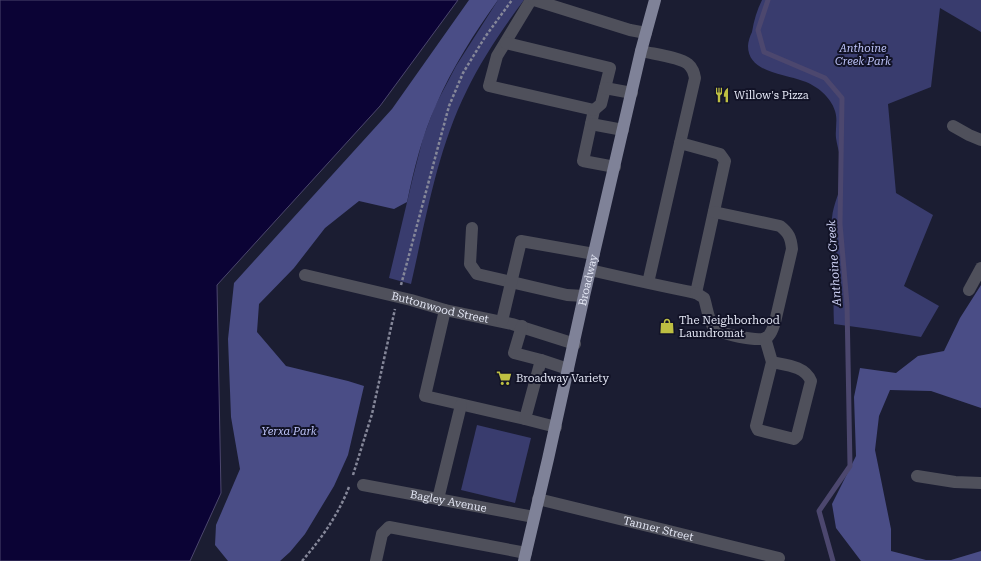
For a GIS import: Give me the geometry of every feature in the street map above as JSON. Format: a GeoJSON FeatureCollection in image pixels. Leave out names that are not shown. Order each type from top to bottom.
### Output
{"type":"FeatureCollection","features":[{"type":"Feature","properties":{"kind":"main road","name":"Broadway"},"geometry":{"type":"LineString","coordinates":[[525,557],[641,51],[655,0]]}},
{"type":"Feature","properties":{"kind":"street"},"geometry":{"type":"LineString","coordinates":[[531,0],[497,56],[489,86],[594,110]]}},
{"type":"Feature","properties":{"kind":"street"},"geometry":{"type":"LineString","coordinates":[[534,0],[630,30],[646,33]]}},
{"type":"Feature","properties":{"kind":"street"},"geometry":{"type":"LineString","coordinates":[[506,43],[610,68],[602,104],[594,110],[583,161],[615,167]]}},
{"type":"Feature","properties":{"kind":"street"},"geometry":{"type":"LineString","coordinates":[[641,51],[682,60],[689,64],[694,72],[695,78],[648,283]]}},
{"type":"Feature","properties":{"kind":"street"},"geometry":{"type":"LineString","coordinates":[[605,88],[632,93]]}},
{"type":"Feature","properties":{"kind":"street"},"geometry":{"type":"LineString","coordinates":[[591,124],[623,130]]}},
{"type":"Feature","properties":{"kind":"street"},"geometry":{"type":"LineString","coordinates":[[953,126],[981,140]]}},
{"type":"Feature","properties":{"kind":"street"},"geometry":{"type":"LineString","coordinates":[[680,143],[720,154],[725,161],[696,293]]}},
{"type":"Feature","properties":{"kind":"street"},"geometry":{"type":"LineString","coordinates":[[590,270],[696,293],[704,298],[710,321],[715,328],[722,332],[757,340],[765,338],[771,332],[775,322],[792,249],[791,237],[780,226],[714,212]]}},
{"type":"Feature","properties":{"kind":"street"},"geometry":{"type":"LineString","coordinates":[[472,228],[470,264],[477,274],[567,295],[584,296]]}},
{"type":"Feature","properties":{"kind":"street"},"geometry":{"type":"LineString","coordinates":[[502,322],[521,241],[594,254]]}},
{"type":"Feature","properties":{"kind":"street"},"geometry":{"type":"LineString","coordinates":[[969,290],[981,268]]}},
{"type":"Feature","properties":{"kind":"street","name":"Buttonwood Street"},"geometry":{"type":"LineString","coordinates":[[305,275],[445,310],[522,326],[575,344]]}},
{"type":"Feature","properties":{"kind":"street"},"geometry":{"type":"LineString","coordinates":[[445,310],[425,396],[556,427]]}},
{"type":"Feature","properties":{"kind":"street"},"geometry":{"type":"LineString","coordinates":[[522,326],[514,353],[568,369]]}},
{"type":"Feature","properties":{"kind":"street"},"geometry":{"type":"LineString","coordinates":[[765,338],[772,362],[756,426],[758,430],[794,439],[797,436],[811,381],[808,375],[800,369],[772,362]]}},
{"type":"Feature","properties":{"kind":"street"},"geometry":{"type":"LineString","coordinates":[[524,419],[541,360]]}},
{"type":"Feature","properties":{"kind":"street"},"geometry":{"type":"LineString","coordinates":[[438,499],[461,404]]}},
{"type":"Feature","properties":{"kind":"street"},"geometry":{"type":"LineString","coordinates":[[917,476],[955,482],[981,483]]}},
{"type":"Feature","properties":{"kind":"street","name":"Bagley Avenue"},"geometry":{"type":"LineString","coordinates":[[363,485],[534,517]]}},
{"type":"Feature","properties":{"kind":"street","name":"Tanner Street"},"geometry":{"type":"LineString","coordinates":[[538,499],[779,558]]}},
{"type":"Feature","properties":{"kind":"street"},"geometry":{"type":"LineString","coordinates":[[376,561],[382,534],[389,527],[525,557]]}},
{"type":"Feature","properties":{"kind":"path"},"geometry":{"type":"LineString","coordinates":[[302,561],[331,523],[342,503],[362,450],[372,414],[398,298],[449,106],[463,73],[485,37],[512,0]]}},
{"type":"Feature","properties":{"kind":"green space","name":"Yerxa Park"},"geometry":{"type":"Polygon","coordinates":[[[469,0],[498,0],[464,51],[449,77],[436,105],[419,153],[407,202],[394,209],[359,201],[325,228],[294,268],[259,304],[257,332],[286,366],[364,386],[348,455],[334,486],[305,534],[290,552],[280,561],[228,561],[215,545],[216,525],[240,469],[231,417],[228,339],[234,283],[392,109],[469,0]]]}},
{"type":"Feature","properties":{"kind":"green space"},"geometry":{"type":"Polygon","coordinates":[[[498,0],[524,0],[486,55],[467,90],[457,113],[448,136],[433,185],[411,284],[389,278],[423,138],[435,106],[456,66],[498,0]]]}},
{"type":"Feature","properties":{"kind":"green space","name":"Anthoine Creek Park"},"geometry":{"type":"Polygon","coordinates":[[[762,0],[981,0],[981,32],[940,8],[931,87],[888,104],[896,193],[933,215],[904,286],[939,306],[921,337],[834,324],[832,218],[840,187],[842,172],[836,138],[836,114],[827,96],[813,85],[769,71],[754,62],[750,55],[748,44],[762,0]]]}},
{"type":"Feature","properties":{"kind":"green space"},"geometry":{"type":"Polygon","coordinates":[[[981,285],[981,408],[931,391],[890,390],[879,416],[875,450],[891,529],[891,551],[926,560],[951,560],[981,551],[981,561],[861,561],[836,528],[832,504],[856,456],[854,397],[860,368],[896,373],[918,356],[944,351],[960,318],[981,285]]]}},
{"type":"Feature","properties":{"kind":"green space"},"geometry":{"type":"Polygon","coordinates":[[[477,425],[531,438],[515,503],[461,490],[477,425]]]}},
{"type":"Feature","properties":{"kind":"shaded area"},"geometry":{"type":"Polygon","coordinates":[[[0,0],[458,0],[380,106],[217,285],[221,493],[190,561],[0,561],[0,0]]]}},
{"type":"Feature","properties":{"kind":"waterway","name":"Anthoine Creek"},"geometry":{"type":"LineString","coordinates":[[768,0],[758,30],[764,52],[825,78],[842,98],[840,224],[847,304],[850,466],[819,511],[833,561]]}},
{"type":"Feature","properties":{"kind":"place","name":"Willow's Pizza"},"geometry":{"type":"Point","coordinates":[722,95]}},
{"type":"Feature","properties":{"kind":"place","name":"The Neighborhood Laundromat"},"geometry":{"type":"Point","coordinates":[667,326]}},
{"type":"Feature","properties":{"kind":"place","name":"Broadway Variety"},"geometry":{"type":"Point","coordinates":[504,378]}}]}
